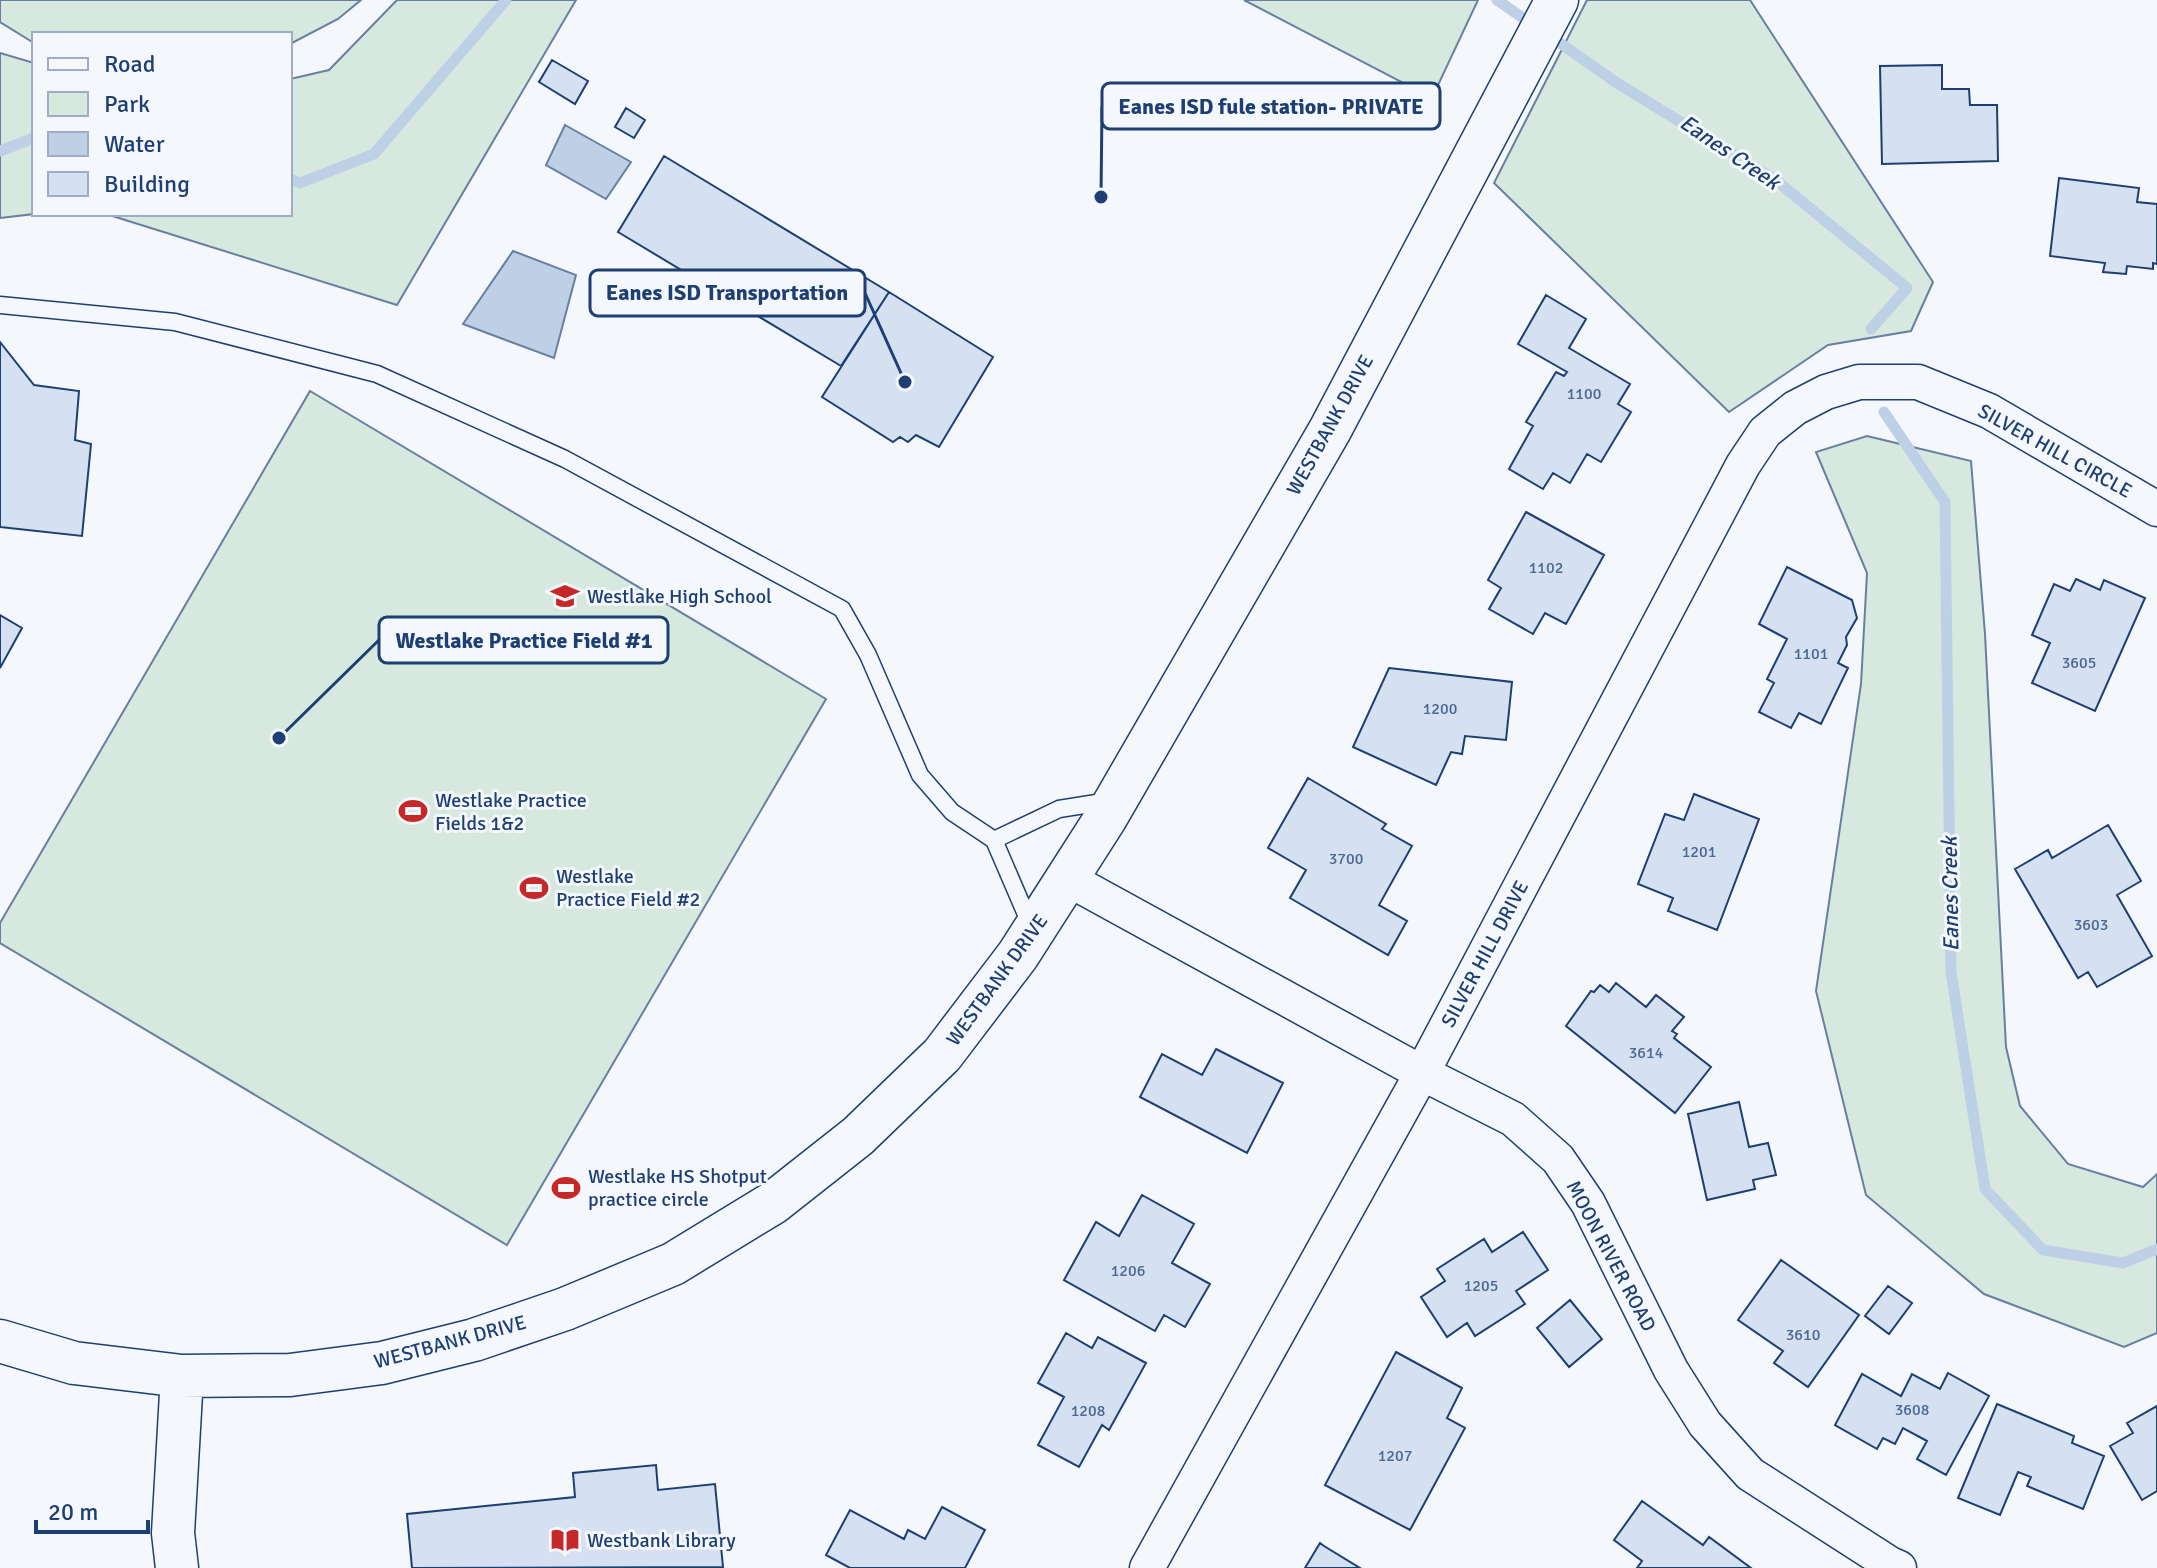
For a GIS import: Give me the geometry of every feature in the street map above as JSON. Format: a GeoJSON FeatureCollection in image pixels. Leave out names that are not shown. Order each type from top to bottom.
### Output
{"type":"FeatureCollection","features":[{"type":"Feature","properties":{"kind":"street","name":"WESTBANK DRIVE"},"geometry":{"type":"LineString","coordinates":[[0,1341],[74,1363],[182,1376],[290,1375],[382,1363],[474,1340],[565,1309],[673,1264],[773,1203],[858,1136],[942,1055],[1034,932],[1068,879],[1330,430],[1557,0]]}},
{"type":"Feature","properties":{"kind":"street","name":"SILVER HILL CIRCLE"},"geometry":{"type":"LineString","coordinates":[[1859,382],[1918,382],[1989,411],[2157,509]]}},
{"type":"Feature","properties":{"kind":"street","name":"SILVER HILL DRIVE"},"geometry":{"type":"LineString","coordinates":[[1147,1568],[1422,1073],[1743,465],[1765,432],[1795,408],[1826,392],[1859,382]]}},
{"type":"Feature","properties":{"kind":"street","name":"MOON RIVER ROAD"},"geometry":{"type":"LineString","coordinates":[[1068,879],[1422,1073],[1513,1119],[1558,1159],[1588,1203],[1671,1370],[1705,1424],[1750,1474],[1892,1567]]}},
{"type":"Feature","properties":{"kind":"street"},"geometry":{"type":"LineString","coordinates":[[177,1568],[173,1533],[182,1376]]}},
{"type":"Feature","properties":{"kind":"lane"},"geometry":{"type":"LineString","coordinates":[[0,305],[175,322],[377,374],[565,459],[842,609],[868,655],[920,775],[952,812],[994,840],[1034,932]]}},
{"type":"Feature","properties":{"kind":"lane"},"geometry":{"type":"LineString","coordinates":[[994,840],[1059,809],[1116,799]]}},
{"type":"Feature","properties":{"kind":"green space"},"geometry":{"type":"Polygon","coordinates":[[[0,0],[361,0],[338,19],[292,43],[292,32],[32,32],[32,42],[0,22],[0,0]]]}},
{"type":"Feature","properties":{"kind":"green space"},"geometry":{"type":"Polygon","coordinates":[[[397,0],[576,0],[397,305],[112,216],[292,216],[292,79],[329,70],[397,0]]]}},
{"type":"Feature","properties":{"kind":"green space"},"geometry":{"type":"Polygon","coordinates":[[[1244,0],[1478,0],[1432,98],[1244,0]]]}},
{"type":"Feature","properties":{"kind":"green space"},"geometry":{"type":"Polygon","coordinates":[[[1587,0],[1750,0],[1933,282],[1911,331],[1828,345],[1729,412],[1494,183],[1587,0]]]}},
{"type":"Feature","properties":{"kind":"green space"},"geometry":{"type":"Polygon","coordinates":[[[0,53],[32,62],[32,214],[0,218],[0,53]]]}},
{"type":"Feature","properties":{"kind":"green space","name":"Westlake Practice Fields 1&2"},"geometry":{"type":"Polygon","coordinates":[[[310,391],[826,699],[507,1245],[0,943],[0,923],[310,391]]]}},
{"type":"Feature","properties":{"kind":"green space"},"geometry":{"type":"Polygon","coordinates":[[[1867,436],[1971,461],[1985,634],[2006,1047],[2020,1106],[2068,1164],[2143,1187],[2157,1174],[2157,1333],[2124,1347],[1984,1294],[1866,1195],[1816,991],[1861,684],[1867,573],[1816,452],[1867,436]]]}},
{"type":"Feature","properties":{"kind":"water"},"geometry":{"type":"Polygon","coordinates":[[[565,125],[631,162],[606,199],[546,165],[565,125]]]}},
{"type":"Feature","properties":{"kind":"water"},"geometry":{"type":"Polygon","coordinates":[[[513,251],[576,275],[554,358],[463,324],[513,251]]]}},
{"type":"Feature","properties":{"kind":"building"},"geometry":{"type":"Polygon","coordinates":[[[552,60],[588,81],[575,104],[539,82],[552,60]]]}},
{"type":"Feature","properties":{"kind":"building"},"geometry":{"type":"Polygon","coordinates":[[[1942,65],[1942,89],[1969,89],[1970,105],[1997,105],[1998,161],[1882,164],[1880,66],[1942,65]]]}},
{"type":"Feature","properties":{"kind":"building"},"geometry":{"type":"Polygon","coordinates":[[[626,108],[645,120],[634,138],[615,127],[626,108]]]}},
{"type":"Feature","properties":{"kind":"building"},"geometry":{"type":"Polygon","coordinates":[[[664,156],[889,292],[841,366],[618,232],[664,156]]]}},
{"type":"Feature","properties":{"kind":"building"},"geometry":{"type":"Polygon","coordinates":[[[2059,178],[2139,188],[2137,202],[2157,204],[2157,264],[2153,263],[2153,269],[2127,266],[2126,274],[2103,272],[2105,263],[2050,256],[2059,178]]]}},
{"type":"Feature","properties":{"kind":"building"},"geometry":{"type":"Polygon","coordinates":[[[889,292],[993,357],[939,447],[916,435],[908,442],[900,437],[893,442],[822,397],[889,292]]]}},
{"type":"Feature","properties":{"kind":"building"},"geometry":{"type":"Polygon","coordinates":[[[1546,295],[1586,319],[1569,348],[1630,384],[1618,404],[1631,412],[1601,462],[1587,454],[1570,483],[1553,473],[1543,489],[1509,469],[1533,426],[1526,422],[1556,372],[1564,376],[1567,372],[1518,344],[1546,295]]]}},
{"type":"Feature","properties":{"kind":"building"},"geometry":{"type":"Polygon","coordinates":[[[0,342],[34,385],[79,391],[75,440],[91,444],[82,536],[0,527],[0,342]]]}},
{"type":"Feature","properties":{"kind":"building"},"geometry":{"type":"Polygon","coordinates":[[[1526,512],[1604,555],[1566,624],[1545,613],[1533,634],[1489,609],[1501,588],[1488,580],[1526,512]]]}},
{"type":"Feature","properties":{"kind":"building"},"geometry":{"type":"Polygon","coordinates":[[[1787,567],[1852,600],[1857,618],[1846,637],[1847,645],[1838,663],[1848,668],[1821,724],[1799,713],[1791,728],[1759,712],[1774,683],[1767,679],[1787,639],[1759,624],[1787,567]]]}},
{"type":"Feature","properties":{"kind":"building"},"geometry":{"type":"Polygon","coordinates":[[[2076,579],[2100,590],[2104,580],[2145,598],[2095,711],[2032,683],[2050,643],[2032,635],[2054,584],[2070,591],[2076,579]]]}},
{"type":"Feature","properties":{"kind":"building"},"geometry":{"type":"Polygon","coordinates":[[[0,615],[22,628],[0,668],[0,615]]]}},
{"type":"Feature","properties":{"kind":"building"},"geometry":{"type":"Polygon","coordinates":[[[1389,668],[1512,682],[1506,740],[1465,736],[1462,754],[1451,752],[1436,785],[1353,747],[1389,668]]]}},
{"type":"Feature","properties":{"kind":"building"},"geometry":{"type":"Polygon","coordinates":[[[1308,778],[1386,824],[1382,829],[1412,846],[1379,905],[1407,921],[1388,955],[1290,898],[1306,870],[1268,848],[1308,778]]]}},
{"type":"Feature","properties":{"kind":"building"},"geometry":{"type":"Polygon","coordinates":[[[1694,794],[1759,819],[1717,930],[1668,911],[1673,898],[1638,884],[1665,814],[1684,820],[1694,794]]]}},
{"type":"Feature","properties":{"kind":"building"},"geometry":{"type":"Polygon","coordinates":[[[2108,825],[2141,881],[2117,895],[2152,956],[2097,987],[2088,972],[2078,978],[2015,869],[2048,850],[2052,858],[2108,825]]]}},
{"type":"Feature","properties":{"kind":"building"},"geometry":{"type":"Polygon","coordinates":[[[1616,983],[1646,1007],[1656,995],[1684,1017],[1672,1031],[1677,1034],[1674,1038],[1711,1067],[1675,1113],[1566,1026],[1591,991],[1594,992],[1600,985],[1609,992],[1616,983]]]}},
{"type":"Feature","properties":{"kind":"building"},"geometry":{"type":"Polygon","coordinates":[[[1216,1049],[1283,1083],[1247,1153],[1140,1097],[1162,1054],[1202,1075],[1216,1049]]]}},
{"type":"Feature","properties":{"kind":"building"},"geometry":{"type":"Polygon","coordinates":[[[1739,1102],[1749,1147],[1768,1143],[1776,1175],[1753,1180],[1755,1189],[1707,1200],[1688,1114],[1739,1102]]]}},
{"type":"Feature","properties":{"kind":"building"},"geometry":{"type":"Polygon","coordinates":[[[1142,1195],[1194,1224],[1172,1263],[1210,1284],[1185,1327],[1164,1315],[1155,1331],[1064,1280],[1096,1222],[1119,1236],[1142,1195]]]}},
{"type":"Feature","properties":{"kind":"building"},"geometry":{"type":"Polygon","coordinates":[[[1523,1232],[1548,1270],[1516,1291],[1525,1304],[1475,1336],[1467,1323],[1447,1337],[1421,1297],[1445,1281],[1437,1269],[1484,1239],[1492,1252],[1523,1232]]]}},
{"type":"Feature","properties":{"kind":"building"},"geometry":{"type":"Polygon","coordinates":[[[1781,1260],[1859,1315],[1808,1387],[1774,1363],[1783,1351],[1738,1320],[1781,1260]]]}},
{"type":"Feature","properties":{"kind":"building"},"geometry":{"type":"Polygon","coordinates":[[[1888,1286],[1912,1303],[1889,1334],[1865,1316],[1888,1286]]]}},
{"type":"Feature","properties":{"kind":"building"},"geometry":{"type":"Polygon","coordinates":[[[1570,1300],[1602,1339],[1569,1367],[1537,1328],[1570,1300]]]}},
{"type":"Feature","properties":{"kind":"building"},"geometry":{"type":"Polygon","coordinates":[[[1066,1333],[1092,1348],[1098,1337],[1146,1363],[1109,1430],[1102,1425],[1079,1467],[1038,1445],[1064,1397],[1038,1383],[1066,1333]]]}},
{"type":"Feature","properties":{"kind":"building"},"geometry":{"type":"Polygon","coordinates":[[[1396,1352],[1462,1388],[1447,1418],[1465,1428],[1410,1530],[1325,1485],[1396,1352]]]}},
{"type":"Feature","properties":{"kind":"building"},"geometry":{"type":"Polygon","coordinates":[[[1948,1373],[1989,1396],[1946,1475],[1917,1459],[1927,1441],[1903,1428],[1895,1444],[1883,1438],[1877,1449],[1835,1425],[1862,1374],[1901,1396],[1912,1374],[1940,1389],[1948,1373]]]}},
{"type":"Feature","properties":{"kind":"building"},"geometry":{"type":"Polygon","coordinates":[[[1997,1404],[2074,1436],[2072,1443],[2104,1456],[2083,1509],[2027,1486],[2031,1477],[2018,1472],[2000,1515],[1958,1498],[1997,1404]]]}},
{"type":"Feature","properties":{"kind":"building"},"geometry":{"type":"Polygon","coordinates":[[[2157,1406],[2157,1491],[2142,1500],[2110,1446],[2133,1433],[2127,1423],[2157,1406]]]}},
{"type":"Feature","properties":{"kind":"building","name":"Westbank Library"},"geometry":{"type":"Polygon","coordinates":[[[656,1465],[658,1490],[715,1484],[723,1567],[412,1568],[407,1514],[575,1497],[573,1473],[656,1465]]]}},
{"type":"Feature","properties":{"kind":"building"},"geometry":{"type":"Polygon","coordinates":[[[1642,1501],[1703,1545],[1709,1537],[1751,1568],[1637,1568],[1642,1561],[1614,1540],[1642,1501]]]}},
{"type":"Feature","properties":{"kind":"building"},"geometry":{"type":"Polygon","coordinates":[[[942,1507],[985,1530],[965,1568],[850,1568],[826,1555],[850,1510],[904,1539],[908,1530],[925,1539],[942,1507]]]}},
{"type":"Feature","properties":{"kind":"building"},"geometry":{"type":"Polygon","coordinates":[[[1320,1543],[1324,1546],[1360,1568],[1305,1568],[1320,1543]]]}},
{"type":"Feature","properties":{"kind":"waterway"},"geometry":{"type":"LineString","coordinates":[[292,180],[300,183],[374,154],[506,0]]}},
{"type":"Feature","properties":{"kind":"waterway","name":"Eanes Creek"},"geometry":{"type":"LineString","coordinates":[[1497,0],[1533,25]]}},
{"type":"Feature","properties":{"kind":"waterway","name":"Eanes Creek"},"geometry":{"type":"LineString","coordinates":[[1547,34],[1617,83],[1777,181],[1907,288],[1871,329]]}},
{"type":"Feature","properties":{"kind":"waterway"},"geometry":{"type":"LineString","coordinates":[[0,151],[32,139]]}},
{"type":"Feature","properties":{"kind":"waterway","name":"Eanes Creek"},"geometry":{"type":"LineString","coordinates":[[1884,412],[1945,502],[1951,972],[1985,1189],[2043,1250],[2123,1263],[2157,1249]]}},
{"type":"Feature","properties":{"kind":"place","name":"Eanes ISD fule station- PRIVATE"},"geometry":{"type":"Point","coordinates":[1101,197]}},
{"type":"Feature","properties":{"kind":"place","name":"Eanes ISD Transportation"},"geometry":{"type":"Point","coordinates":[905,382]}},
{"type":"Feature","properties":{"kind":"place","name":"Westlake High School"},"geometry":{"type":"Point","coordinates":[565,596]}},
{"type":"Feature","properties":{"kind":"place","name":"Westlake Practice Field #1"},"geometry":{"type":"Point","coordinates":[279,738]}},
{"type":"Feature","properties":{"kind":"place","name":"Westlake Practice Fields 1&2"},"geometry":{"type":"Point","coordinates":[413,811]}},
{"type":"Feature","properties":{"kind":"place","name":"Westlake Practice Field #2"},"geometry":{"type":"Point","coordinates":[534,888]}},
{"type":"Feature","properties":{"kind":"place","name":"Westlake HS Shotput practice circle"},"geometry":{"type":"Point","coordinates":[566,1188]}},
{"type":"Feature","properties":{"kind":"place","name":"Westbank Library"},"geometry":{"type":"Point","coordinates":[565,1540]}}]}
